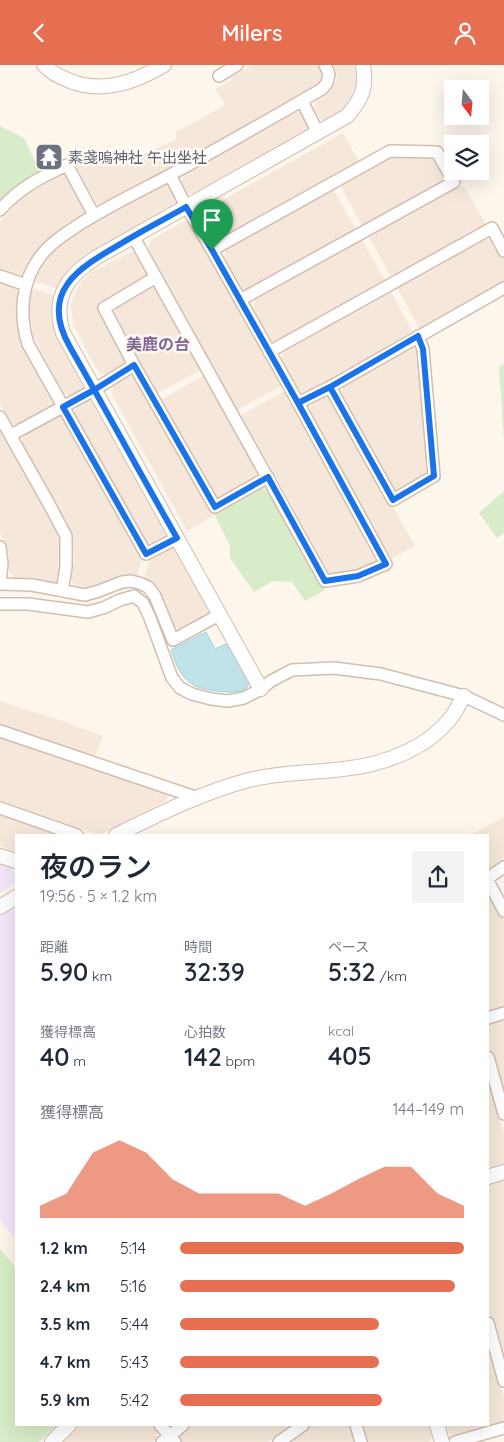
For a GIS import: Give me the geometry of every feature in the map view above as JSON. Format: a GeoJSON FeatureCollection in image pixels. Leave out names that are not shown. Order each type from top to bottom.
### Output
{"type":"FeatureCollection","features":[{"type":"Feature","properties":{"kind":"street"},"geometry":{"type":"LineString","coordinates":[[44,65],[57,76],[78,84],[92,87],[108,87],[146,75],[163,65]]}},
{"type":"Feature","properties":{"kind":"street"},"geometry":{"type":"LineString","coordinates":[[219,76],[237,65]]}},
{"type":"Feature","properties":{"kind":"street"},"geometry":{"type":"LineString","coordinates":[[177,538],[146,554],[28,344],[24,331],[24,295],[26,285],[32,268],[50,244],[94,215],[170,175],[322,89],[327,83],[329,73],[325,65]]}},
{"type":"Feature","properties":{"kind":"street"},"geometry":{"type":"LineString","coordinates":[[261,689],[63,333],[59,316],[61,296],[65,286],[84,266],[133,236],[347,116],[355,107],[362,93],[366,80],[363,65]]}},
{"type":"Feature","properties":{"kind":"street"},"geometry":{"type":"LineString","coordinates":[[302,101],[318,133]]}},
{"type":"Feature","properties":{"kind":"street"},"geometry":{"type":"LineString","coordinates":[[212,250],[390,151],[437,151],[454,182],[240,300]]}},
{"type":"Feature","properties":{"kind":"street"},"geometry":{"type":"LineString","coordinates":[[0,210],[23,188],[67,165],[94,215]]}},
{"type":"Feature","properties":{"kind":"street"},"geometry":{"type":"LineString","coordinates":[[133,236],[325,581],[358,576],[386,564],[298,403],[186,207],[170,175]]}},
{"type":"Feature","properties":{"kind":"street"},"geometry":{"type":"LineString","coordinates":[[269,352],[492,228],[504,251]]}},
{"type":"Feature","properties":{"kind":"street"},"geometry":{"type":"LineString","coordinates":[[0,276],[26,285]]}},
{"type":"Feature","properties":{"kind":"street"},"geometry":{"type":"LineString","coordinates":[[156,277],[104,308],[134,365],[215,507],[268,477]]}},
{"type":"Feature","properties":{"kind":"street"},"geometry":{"type":"LineString","coordinates":[[298,403],[330,387],[504,288]]}},
{"type":"Feature","properties":{"kind":"street"},"geometry":{"type":"LineString","coordinates":[[330,387],[393,500],[426,481],[434,476],[423,349],[418,336]]}},
{"type":"Feature","properties":{"kind":"street"},"geometry":{"type":"LineString","coordinates":[[10,435],[94,390],[134,365]]}},
{"type":"Feature","properties":{"kind":"street"},"geometry":{"type":"LineString","coordinates":[[0,417],[66,535],[66,567],[62,591]]}},
{"type":"Feature","properties":{"kind":"street"},"geometry":{"type":"LineString","coordinates":[[0,547],[2,563],[0,584],[32,585],[85,595],[122,582],[131,581],[148,587],[155,596],[173,640],[220,615]]}},
{"type":"Feature","properties":{"kind":"street"},"geometry":{"type":"LineString","coordinates":[[0,604],[28,604],[88,612],[134,596],[142,603],[150,619],[172,678],[180,689],[202,697],[228,701],[244,698],[292,670],[334,668],[381,674],[464,696],[504,715]]}},
{"type":"Feature","properties":{"kind":"street"},"geometry":{"type":"LineString","coordinates":[[118,834],[227,786],[279,774],[343,769],[387,761],[413,748],[435,733],[452,716],[464,696]]}},
{"type":"Feature","properties":{"kind":"street"},"geometry":{"type":"LineString","coordinates":[[0,731],[198,798]]}},
{"type":"Feature","properties":{"kind":"street"},"geometry":{"type":"LineString","coordinates":[[0,808],[74,834]]}},
{"type":"Feature","properties":{"kind":"street"},"geometry":{"type":"LineString","coordinates":[[0,856],[15,861]]}},
{"type":"Feature","properties":{"kind":"street"},"geometry":{"type":"LineString","coordinates":[[489,878],[504,867]]}},
{"type":"Feature","properties":{"kind":"street"},"geometry":{"type":"LineString","coordinates":[[489,881],[504,911]]}},
{"type":"Feature","properties":{"kind":"street"},"geometry":{"type":"LineString","coordinates":[[0,907],[15,898]]}},
{"type":"Feature","properties":{"kind":"street"},"geometry":{"type":"LineString","coordinates":[[489,1018],[504,1013]]}},
{"type":"Feature","properties":{"kind":"street"},"geometry":{"type":"LineString","coordinates":[[489,1061],[504,1114]]}},
{"type":"Feature","properties":{"kind":"street"},"geometry":{"type":"LineString","coordinates":[[489,1177],[504,1173]]}},
{"type":"Feature","properties":{"kind":"street"},"geometry":{"type":"LineString","coordinates":[[489,1327],[504,1381]]}},
{"type":"Feature","properties":{"kind":"street"},"geometry":{"type":"LineString","coordinates":[[52,1442],[68,1426]]}},
{"type":"Feature","properties":{"kind":"street"},"geometry":{"type":"LineString","coordinates":[[161,1426],[169,1440],[182,1426]]}},
{"type":"Feature","properties":{"kind":"street"},"geometry":{"type":"LineString","coordinates":[[279,1442],[302,1426]]}},
{"type":"Feature","properties":{"kind":"street"},"geometry":{"type":"LineString","coordinates":[[356,1426],[361,1442]]}},
{"type":"Feature","properties":{"kind":"street"},"geometry":{"type":"LineString","coordinates":[[437,1426],[442,1442]]}},
{"type":"Feature","properties":{"kind":"street"},"geometry":{"type":"LineString","coordinates":[[455,1442],[504,1428]]}},
{"type":"Feature","properties":{"kind":"shaded area"},"geometry":{"type":"Polygon","coordinates":[[[252,65],[320,65],[325,73],[322,85],[105,207],[97,204],[73,162],[94,156],[96,151],[101,153],[103,162],[131,157],[145,154],[171,142],[176,139],[176,132],[222,107],[225,104],[215,89],[232,80],[231,77],[252,65]]]}},
{"type":"Feature","properties":{"kind":"shaded area"},"geometry":{"type":"Polygon","coordinates":[[[333,65],[359,65],[361,73],[354,102],[329,123],[321,120],[314,109],[316,102],[330,92],[335,84],[337,74],[333,65]]]}},
{"type":"Feature","properties":{"kind":"shaded area"},"geometry":{"type":"Polygon","coordinates":[[[296,112],[305,113],[311,126],[308,133],[197,195],[188,193],[181,182],[185,174],[296,112]]]}},
{"type":"Feature","properties":{"kind":"shaded area"},"geometry":{"type":"Polygon","coordinates":[[[343,133],[360,163],[221,240],[213,238],[202,216],[204,210],[343,133]]]}},
{"type":"Feature","properties":{"kind":"shaded area"},"geometry":{"type":"Polygon","coordinates":[[[390,157],[431,157],[438,161],[444,171],[443,183],[363,227],[341,187],[390,157]]]}},
{"type":"Feature","properties":{"kind":"shaded area"},"geometry":{"type":"Polygon","coordinates":[[[61,174],[69,177],[87,209],[85,217],[27,273],[20,276],[0,270],[0,222],[28,194],[61,174]]]}},
{"type":"Feature","properties":{"kind":"shaded area"},"geometry":{"type":"Polygon","coordinates":[[[166,185],[173,188],[180,198],[177,207],[76,264],[65,275],[59,289],[35,282],[37,275],[49,257],[68,238],[166,185]]]}},
{"type":"Feature","properties":{"kind":"shaded area"},"geometry":{"type":"Polygon","coordinates":[[[463,185],[487,226],[392,279],[369,237],[463,185]]]}},
{"type":"Feature","properties":{"kind":"shaded area"},"geometry":{"type":"Polygon","coordinates":[[[333,189],[357,231],[250,292],[241,289],[224,258],[227,248],[333,189]]]}},
{"type":"Feature","properties":{"kind":"shaded area"},"geometry":{"type":"Polygon","coordinates":[[[184,221],[192,223],[283,385],[237,410],[148,248],[152,239],[184,221]]]}},
{"type":"Feature","properties":{"kind":"shaded area"},"geometry":{"type":"Polygon","coordinates":[[[487,239],[495,240],[504,256],[504,283],[420,330],[397,288],[487,239]]]}},
{"type":"Feature","properties":{"kind":"shaded area"},"geometry":{"type":"Polygon","coordinates":[[[362,240],[386,282],[278,342],[270,340],[253,309],[255,300],[362,240]]]}},
{"type":"Feature","properties":{"kind":"shaded area"},"geometry":{"type":"Polygon","coordinates":[[[131,252],[139,253],[149,269],[146,278],[97,305],[127,358],[124,368],[108,376],[99,373],[73,325],[71,304],[77,288],[93,271],[131,252]]]}},
{"type":"Feature","properties":{"kind":"shaded area"},"geometry":{"type":"Polygon","coordinates":[[[0,282],[16,286],[21,293],[19,313],[55,399],[52,407],[20,425],[10,423],[0,404],[0,282]]]}},
{"type":"Feature","properties":{"kind":"shaded area"},"geometry":{"type":"Polygon","coordinates":[[[151,288],[160,290],[203,369],[158,393],[114,315],[117,305],[151,288]]]}},
{"type":"Feature","properties":{"kind":"shaded area"},"geometry":{"type":"Polygon","coordinates":[[[33,289],[56,296],[85,382],[83,389],[72,396],[64,394],[33,336],[30,296],[33,289]]]}},
{"type":"Feature","properties":{"kind":"shaded area"},"geometry":{"type":"Polygon","coordinates":[[[391,292],[414,334],[306,393],[298,391],[281,360],[283,352],[391,292]]]}},
{"type":"Feature","properties":{"kind":"shaded area"},"geometry":{"type":"Polygon","coordinates":[[[412,347],[420,351],[430,466],[425,478],[403,491],[395,489],[341,393],[344,385],[412,347]]]}},
{"type":"Feature","properties":{"kind":"shaded area"},"geometry":{"type":"Polygon","coordinates":[[[206,374],[259,470],[258,479],[223,498],[214,496],[161,400],[206,374]]]}},
{"type":"Feature","properties":{"kind":"shaded area"},"geometry":{"type":"Polygon","coordinates":[[[130,376],[138,379],[212,511],[213,516],[187,531],[112,395],[113,385],[130,376]]]}},
{"type":"Feature","properties":{"kind":"shaded area"},"geometry":{"type":"Polygon","coordinates":[[[286,390],[378,554],[375,563],[358,572],[337,577],[329,573],[241,415],[286,390]]]}},
{"type":"Feature","properties":{"kind":"shaded area"},"geometry":{"type":"Polygon","coordinates":[[[323,395],[333,399],[415,546],[391,559],[309,411],[313,402],[323,395]]]}},
{"type":"Feature","properties":{"kind":"shaded area"},"geometry":{"type":"Polygon","coordinates":[[[87,400],[96,401],[169,529],[166,538],[155,545],[146,542],[75,414],[76,406],[87,400]]]}},
{"type":"Feature","properties":{"kind":"shaded area"},"geometry":{"type":"Polygon","coordinates":[[[57,417],[66,419],[143,556],[137,576],[131,576],[89,589],[77,587],[71,580],[74,560],[73,547],[65,519],[21,443],[25,434],[57,417]]]}},
{"type":"Feature","properties":{"kind":"shaded area"},"geometry":{"type":"Polygon","coordinates":[[[0,425],[59,533],[63,545],[61,578],[54,584],[15,579],[9,572],[9,552],[0,532],[0,425]]]}},
{"type":"Feature","properties":{"kind":"shaded area"},"geometry":{"type":"Polygon","coordinates":[[[171,547],[179,550],[211,608],[209,616],[184,630],[175,627],[160,590],[144,579],[150,559],[171,547]]]}},
{"type":"Feature","properties":{"kind":"shaded area"},"geometry":{"type":"Polygon","coordinates":[[[0,701],[103,736],[95,756],[0,725],[0,701]]]}},
{"type":"Feature","properties":{"kind":"shaded area"},"geometry":{"type":"Polygon","coordinates":[[[0,736],[167,792],[167,800],[103,833],[97,834],[0,802],[0,736]]]}},
{"type":"Feature","properties":{"kind":"shaded area"},"geometry":{"type":"Polygon","coordinates":[[[0,814],[63,834],[15,834],[15,852],[0,846],[0,814]]]}},
{"type":"Feature","properties":{"kind":"shaded area"},"geometry":{"type":"Polygon","coordinates":[[[504,817],[504,863],[489,872],[489,834],[472,834],[504,817]]]}},
{"type":"Feature","properties":{"kind":"shaded area"},"geometry":{"type":"Polygon","coordinates":[[[0,862],[8,864],[15,875],[15,883],[0,893],[0,862]]]}},
{"type":"Feature","properties":{"kind":"shaded area"},"geometry":{"type":"Polygon","coordinates":[[[489,895],[504,920],[504,1008],[489,1013],[489,895]]]}},
{"type":"Feature","properties":{"kind":"shaded area"},"geometry":{"type":"Polygon","coordinates":[[[15,906],[15,1238],[0,1221],[0,916],[15,906]]]}},
{"type":"Feature","properties":{"kind":"shaded area"},"geometry":{"type":"Polygon","coordinates":[[[504,1018],[504,1097],[489,1044],[489,1022],[504,1018]]]}},
{"type":"Feature","properties":{"kind":"shaded area"},"geometry":{"type":"Polygon","coordinates":[[[489,1080],[504,1134],[504,1167],[489,1172],[489,1080]]]}},
{"type":"Feature","properties":{"kind":"shaded area"},"geometry":{"type":"Polygon","coordinates":[[[504,1178],[504,1362],[489,1310],[489,1182],[504,1178]]]}},
{"type":"Feature","properties":{"kind":"shaded area"},"geometry":{"type":"Polygon","coordinates":[[[489,1346],[504,1398],[504,1423],[455,1436],[448,1432],[446,1426],[489,1426],[489,1346]]]}},
{"type":"Feature","properties":{"kind":"shaded area"},"geometry":{"type":"Polygon","coordinates":[[[78,1426],[154,1426],[157,1429],[156,1438],[153,1442],[62,1442],[78,1426]]]}},
{"type":"Feature","properties":{"kind":"shaded area"},"geometry":{"type":"Polygon","coordinates":[[[187,1426],[290,1426],[267,1442],[182,1442],[180,1440],[180,1431],[187,1426]]]}},
{"type":"Feature","properties":{"kind":"shaded area"},"geometry":{"type":"Polygon","coordinates":[[[309,1426],[351,1426],[356,1442],[286,1442],[309,1426]]]}},
{"type":"Feature","properties":{"kind":"shaded area"},"geometry":{"type":"Polygon","coordinates":[[[363,1426],[428,1426],[432,1437],[429,1442],[367,1442],[363,1426]]]}},
{"type":"Feature","properties":{"kind":"green space"},"geometry":{"type":"Polygon","coordinates":[[[0,126],[24,138],[42,177],[0,206],[0,126]]]}},
{"type":"Feature","properties":{"kind":"green space"},"geometry":{"type":"Polygon","coordinates":[[[504,364],[504,440],[499,367],[504,364]]]}},
{"type":"Feature","properties":{"kind":"green space"},"geometry":{"type":"Polygon","coordinates":[[[262,488],[269,492],[325,590],[305,601],[292,582],[273,581],[254,592],[230,558],[230,546],[214,514],[262,488]]]}},
{"type":"Feature","properties":{"kind":"green space"},"geometry":{"type":"Polygon","coordinates":[[[504,491],[504,533],[497,538],[479,513],[504,491]]]}},
{"type":"Feature","properties":{"kind":"green space"},"geometry":{"type":"Polygon","coordinates":[[[0,1249],[15,1267],[15,1426],[56,1426],[39,1442],[0,1442],[0,1249]]]}},
{"type":"Feature","properties":{"kind":"water"},"geometry":{"type":"Polygon","coordinates":[[[206,632],[215,649],[228,643],[248,677],[248,686],[246,688],[236,692],[206,689],[195,686],[183,675],[171,650],[206,632]]]}},
{"type":"Feature","properties":{"kind":"place","name":"素戔嗚神社 午出坐社"},"geometry":{"type":"Point","coordinates":[49,157]}},
{"type":"Feature","properties":{"kind":"district","name":"美鹿の台"},"geometry":{"type":"Point","coordinates":[158,344]}},
{"type":"Feature","properties":{"kind":"route"},"geometry":{"type":"LineString","coordinates":[[212,250],[186,207],[89,262],[65,286],[59,307],[60,324],[70,347],[94,390],[120,436],[177,538],[146,554],[63,407],[94,390],[134,365],[215,507],[268,477],[325,581],[358,576],[386,564],[298,403],[330,387],[418,336],[423,349],[434,476],[393,500],[330,387],[298,403],[212,250]]}}]}
